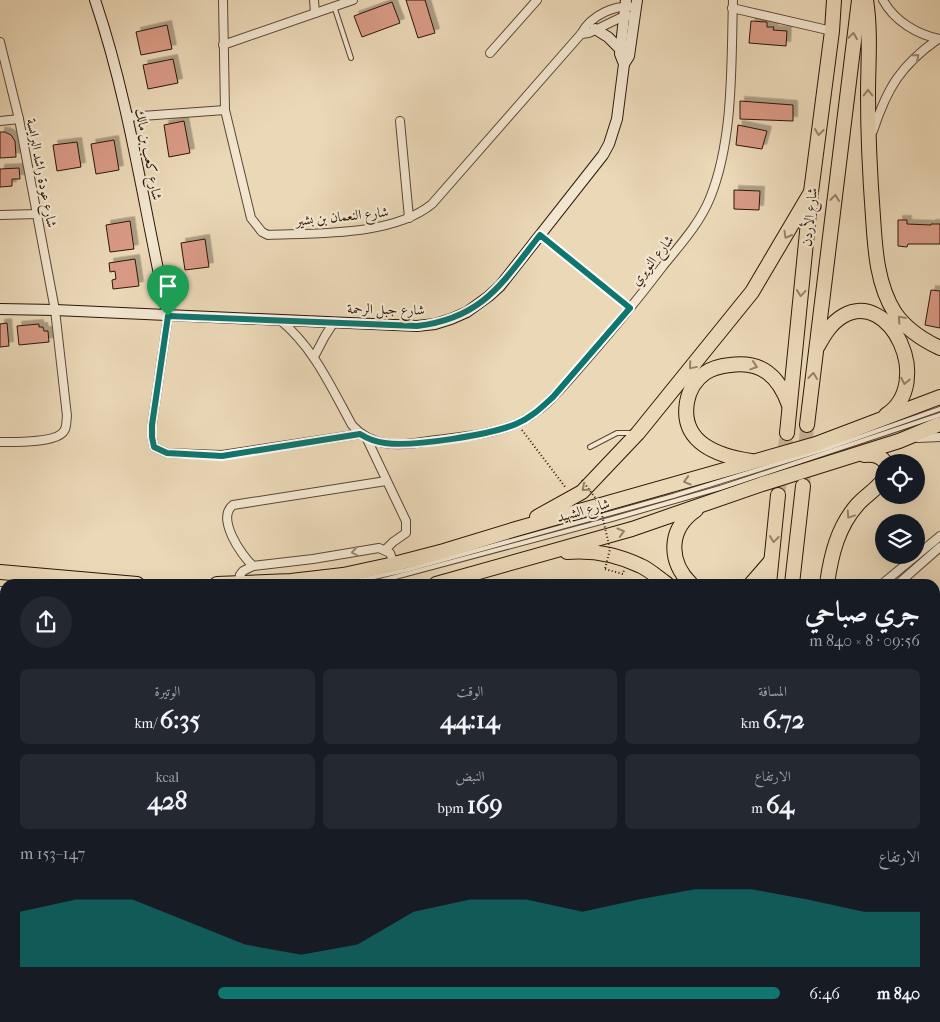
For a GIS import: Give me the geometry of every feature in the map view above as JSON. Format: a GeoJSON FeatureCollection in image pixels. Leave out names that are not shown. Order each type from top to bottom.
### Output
{"type":"FeatureCollection","features":[{"type":"Feature","properties":{"kind":"highway","name":"شارع الأردن"},"geometry":{"type":"LineString","coordinates":[[787,434],[811,192],[832,32],[834,0]]}},
{"type":"Feature","properties":{"kind":"highway","name":"شارع الأردن"},"geometry":{"type":"LineString","coordinates":[[807,425],[859,0]]}},
{"type":"Feature","properties":{"kind":"highway"},"geometry":{"type":"LineString","coordinates":[[866,0],[868,25],[868,144],[876,256],[885,290],[895,313],[917,335],[940,348]]}},
{"type":"Feature","properties":{"kind":"highway"},"geometry":{"type":"LineString","coordinates":[[516,529],[582,492],[638,433],[752,292],[811,192]]}},
{"type":"Feature","properties":{"kind":"highway"},"geometry":{"type":"LineString","coordinates":[[816,348],[833,324],[851,312],[861,311],[874,315],[891,328],[903,347],[906,357],[905,386],[895,407],[889,413],[871,423]]}},
{"type":"Feature","properties":{"kind":"highway"},"geometry":{"type":"LineString","coordinates":[[754,462],[721,455],[696,438],[689,428],[686,414],[688,397],[694,385],[703,374],[714,368],[738,363],[753,365],[767,372],[779,382],[790,409]]}},
{"type":"Feature","properties":{"kind":"highway","name":"شارع الشهيد"},"geometry":{"type":"LineString","coordinates":[[301,579],[317,578],[394,564],[473,543],[516,529],[816,444],[940,397]]}},
{"type":"Feature","properties":{"kind":"highway"},"geometry":{"type":"LineString","coordinates":[[454,579],[632,529],[726,496],[899,442],[940,424]]}},
{"type":"Feature","properties":{"kind":"highway"},"geometry":{"type":"LineString","coordinates":[[855,456],[875,455]]}},
{"type":"Feature","properties":{"kind":"highway"},"geometry":{"type":"LineString","coordinates":[[793,579],[803,486]]}},
{"type":"Feature","properties":{"kind":"highway"},"geometry":{"type":"LineString","coordinates":[[828,579],[833,550],[843,526],[857,506],[875,489]]}},
{"type":"Feature","properties":{"kind":"highway"},"geometry":{"type":"LineString","coordinates":[[770,579],[778,495]]}},
{"type":"Feature","properties":{"kind":"highway"},"geometry":{"type":"LineString","coordinates":[[686,579],[676,565],[674,553],[678,529],[691,513],[704,505],[726,496]]}},
{"type":"Feature","properties":{"kind":"highway"},"geometry":{"type":"LineString","coordinates":[[532,558],[576,552],[598,553],[642,566],[659,579]]}},
{"type":"Feature","properties":{"kind":"highway"},"geometry":{"type":"LineString","coordinates":[[755,579],[772,560]]}},
{"type":"Feature","properties":{"kind":"highway"},"geometry":{"type":"LineString","coordinates":[[0,572],[80,579]]}},
{"type":"Feature","properties":{"kind":"street","name":"شارع كعب بن مالك"},"geometry":{"type":"LineString","coordinates":[[95,0],[115,63],[128,117],[153,253],[168,316]]}},
{"type":"Feature","properties":{"kind":"street","name":"شارع النعمان بن بشير"},"geometry":{"type":"LineString","coordinates":[[223,0],[225,110],[248,211],[253,222],[265,234],[319,233],[396,223],[409,218],[432,204],[581,34],[585,26],[608,11],[630,8]]}},
{"type":"Feature","properties":{"kind":"street"},"geometry":{"type":"LineString","coordinates":[[314,0],[315,13]]}},
{"type":"Feature","properties":{"kind":"street"},"geometry":{"type":"LineString","coordinates":[[223,45],[354,0]]}},
{"type":"Feature","properties":{"kind":"street"},"geometry":{"type":"LineString","coordinates":[[490,53],[537,0]]}},
{"type":"Feature","properties":{"kind":"street"},"geometry":{"type":"LineString","coordinates":[[883,0],[895,17],[921,32],[939,39]]}},
{"type":"Feature","properties":{"kind":"street"},"geometry":{"type":"LineString","coordinates":[[733,4],[832,32]]}},
{"type":"Feature","properties":{"kind":"street","name":"شارع النويري"},"geometry":{"type":"LineString","coordinates":[[363,436],[385,443],[420,443],[492,431],[517,424],[539,410],[553,397],[630,308],[690,232],[709,200],[720,171],[726,132],[733,4]]}},
{"type":"Feature","properties":{"kind":"street","name":"شارع النعمان بن بشير"},"geometry":{"type":"LineString","coordinates":[[581,34],[595,29],[630,8]]}},
{"type":"Feature","properties":{"kind":"street","name":"شارع جبل الرحمة"},"geometry":{"type":"LineString","coordinates":[[0,309],[417,326],[435,324],[467,312],[495,291],[603,155],[609,144],[617,119],[624,64],[620,49],[630,8]]}},
{"type":"Feature","properties":{"kind":"street","name":"شارع جبل الرحمة"},"geometry":{"type":"LineString","coordinates":[[624,64],[630,56],[630,8]]}},
{"type":"Feature","properties":{"kind":"street"},"geometry":{"type":"LineString","coordinates":[[595,29],[608,37],[620,49]]}},
{"type":"Feature","properties":{"kind":"street"},"geometry":{"type":"LineString","coordinates":[[868,144],[885,96],[897,77],[912,60],[939,39]]}},
{"type":"Feature","properties":{"kind":"street","name":"شارع عودة راشد البرايسة"},"geometry":{"type":"LineString","coordinates":[[0,42],[19,119],[38,214],[55,310],[67,416],[66,430],[55,438],[0,442]]}},
{"type":"Feature","properties":{"kind":"street"},"geometry":{"type":"LineString","coordinates":[[128,117],[225,110]]}},
{"type":"Feature","properties":{"kind":"street"},"geometry":{"type":"LineString","coordinates":[[0,121],[19,119]]}},
{"type":"Feature","properties":{"kind":"street"},"geometry":{"type":"LineString","coordinates":[[400,120],[409,218]]}},
{"type":"Feature","properties":{"kind":"street"},"geometry":{"type":"LineString","coordinates":[[0,215],[38,214]]}},
{"type":"Feature","properties":{"kind":"street"},"geometry":{"type":"LineString","coordinates":[[168,316],[152,425],[154,447],[167,453],[222,456],[363,436]]}},
{"type":"Feature","properties":{"kind":"street"},"geometry":{"type":"LineString","coordinates":[[280,320],[298,337],[314,357],[352,425],[363,436],[406,521],[406,532],[385,550]]}},
{"type":"Feature","properties":{"kind":"street"},"geometry":{"type":"LineString","coordinates":[[314,357],[334,322]]}},
{"type":"Feature","properties":{"kind":"street"},"geometry":{"type":"LineString","coordinates":[[899,442],[940,436]]}},
{"type":"Feature","properties":{"kind":"street"},"geometry":{"type":"LineString","coordinates":[[253,566],[240,553],[233,536],[227,515],[233,505],[386,480]]}},
{"type":"Feature","properties":{"kind":"street"},"geometry":{"type":"LineString","coordinates":[[888,579],[940,536]]}},
{"type":"Feature","properties":{"kind":"street"},"geometry":{"type":"LineString","coordinates":[[904,579],[940,547]]}},
{"type":"Feature","properties":{"kind":"street"},"geometry":{"type":"LineString","coordinates":[[239,579],[243,571],[253,566],[313,559],[373,548],[390,553],[394,564]]}},
{"type":"Feature","properties":{"kind":"lane"},"geometry":{"type":"LineString","coordinates":[[334,6],[351,58]]}},
{"type":"Feature","properties":{"kind":"lane"},"geometry":{"type":"LineString","coordinates":[[540,235],[630,308]]}},
{"type":"Feature","properties":{"kind":"lane"},"geometry":{"type":"LineString","coordinates":[[365,579],[406,570],[682,494],[820,451],[940,409]]}},
{"type":"Feature","properties":{"kind":"lane"},"geometry":{"type":"LineString","coordinates":[[388,579],[720,488],[940,415]]}},
{"type":"Feature","properties":{"kind":"lane"},"geometry":{"type":"LineString","coordinates":[[590,447],[617,434],[638,433]]}},
{"type":"Feature","properties":{"kind":"path"},"geometry":{"type":"LineString","coordinates":[[517,424],[568,490]]}},
{"type":"Feature","properties":{"kind":"path"},"geometry":{"type":"LineString","coordinates":[[582,480],[596,499],[602,515],[610,549],[605,569],[623,574]]}},
{"type":"Feature","properties":{"kind":"building"},"geometry":{"type":"Polygon","coordinates":[[[406,0],[425,0],[435,33],[418,38],[406,0]]]}},
{"type":"Feature","properties":{"kind":"building"},"geometry":{"type":"Polygon","coordinates":[[[392,2],[400,23],[362,37],[354,16],[392,2]]]}},
{"type":"Feature","properties":{"kind":"building"},"geometry":{"type":"Polygon","coordinates":[[[751,21],[767,22],[767,27],[774,27],[773,30],[787,31],[786,46],[749,43],[751,21]]]}},
{"type":"Feature","properties":{"kind":"building"},"geometry":{"type":"Polygon","coordinates":[[[167,25],[172,49],[141,55],[136,32],[167,25]]]}},
{"type":"Feature","properties":{"kind":"building"},"geometry":{"type":"Polygon","coordinates":[[[173,59],[178,83],[148,89],[143,65],[173,59]]]}},
{"type":"Feature","properties":{"kind":"building"},"geometry":{"type":"Polygon","coordinates":[[[740,101],[793,105],[793,121],[740,119],[740,101]]]}},
{"type":"Feature","properties":{"kind":"building"},"geometry":{"type":"Polygon","coordinates":[[[184,121],[190,153],[169,157],[164,125],[184,121]]]}},
{"type":"Feature","properties":{"kind":"building"},"geometry":{"type":"Polygon","coordinates":[[[738,125],[767,131],[762,149],[736,145],[738,125]]]}},
{"type":"Feature","properties":{"kind":"building"},"geometry":{"type":"Polygon","coordinates":[[[0,132],[11,135],[15,141],[16,157],[0,158],[0,132]]]}},
{"type":"Feature","properties":{"kind":"building"},"geometry":{"type":"Polygon","coordinates":[[[114,140],[119,170],[96,174],[91,144],[114,140]]]}},
{"type":"Feature","properties":{"kind":"building"},"geometry":{"type":"Polygon","coordinates":[[[77,142],[81,167],[57,171],[53,145],[77,142]]]}},
{"type":"Feature","properties":{"kind":"building"},"geometry":{"type":"Polygon","coordinates":[[[19,168],[20,179],[12,179],[12,186],[0,187],[0,169],[19,168]]]}},
{"type":"Feature","properties":{"kind":"building"},"geometry":{"type":"Polygon","coordinates":[[[734,190],[760,191],[759,210],[734,209],[734,190]]]}},
{"type":"Feature","properties":{"kind":"building"},"geometry":{"type":"Polygon","coordinates":[[[898,220],[907,220],[907,224],[940,224],[940,244],[908,244],[907,247],[898,246],[898,220]]]}},
{"type":"Feature","properties":{"kind":"building"},"geometry":{"type":"Polygon","coordinates":[[[130,221],[134,249],[110,252],[106,225],[130,221]]]}},
{"type":"Feature","properties":{"kind":"building"},"geometry":{"type":"Polygon","coordinates":[[[205,239],[209,267],[185,270],[181,243],[205,239]]]}},
{"type":"Feature","properties":{"kind":"building"},"geometry":{"type":"Polygon","coordinates":[[[135,259],[139,286],[113,289],[112,280],[116,279],[115,271],[110,272],[109,263],[135,259]]]}},
{"type":"Feature","properties":{"kind":"building"},"geometry":{"type":"Polygon","coordinates":[[[931,290],[940,291],[940,328],[925,325],[931,290]]]}},
{"type":"Feature","properties":{"kind":"building"},"geometry":{"type":"Polygon","coordinates":[[[7,323],[9,346],[0,347],[0,324],[7,323]]]}},
{"type":"Feature","properties":{"kind":"building"},"geometry":{"type":"Polygon","coordinates":[[[39,324],[39,327],[43,327],[44,331],[48,331],[49,342],[19,345],[17,326],[39,324]]]}},
{"type":"Feature","properties":{"kind":"tunnel"},"geometry":{"type":"LineString","coordinates":[[803,486],[807,425]]}},
{"type":"Feature","properties":{"kind":"tunnel"},"geometry":{"type":"LineString","coordinates":[[778,495],[787,433]]}},
{"type":"Feature","properties":{"kind":"route"},"geometry":{"type":"LineString","coordinates":[[540,235],[630,308],[553,397],[539,410],[517,424],[492,431],[420,443],[385,443],[374,441],[360,434],[222,456],[167,453],[154,447],[152,425],[168,316],[417,326],[435,324],[467,312],[480,304],[500,286],[540,235]]}}]}
